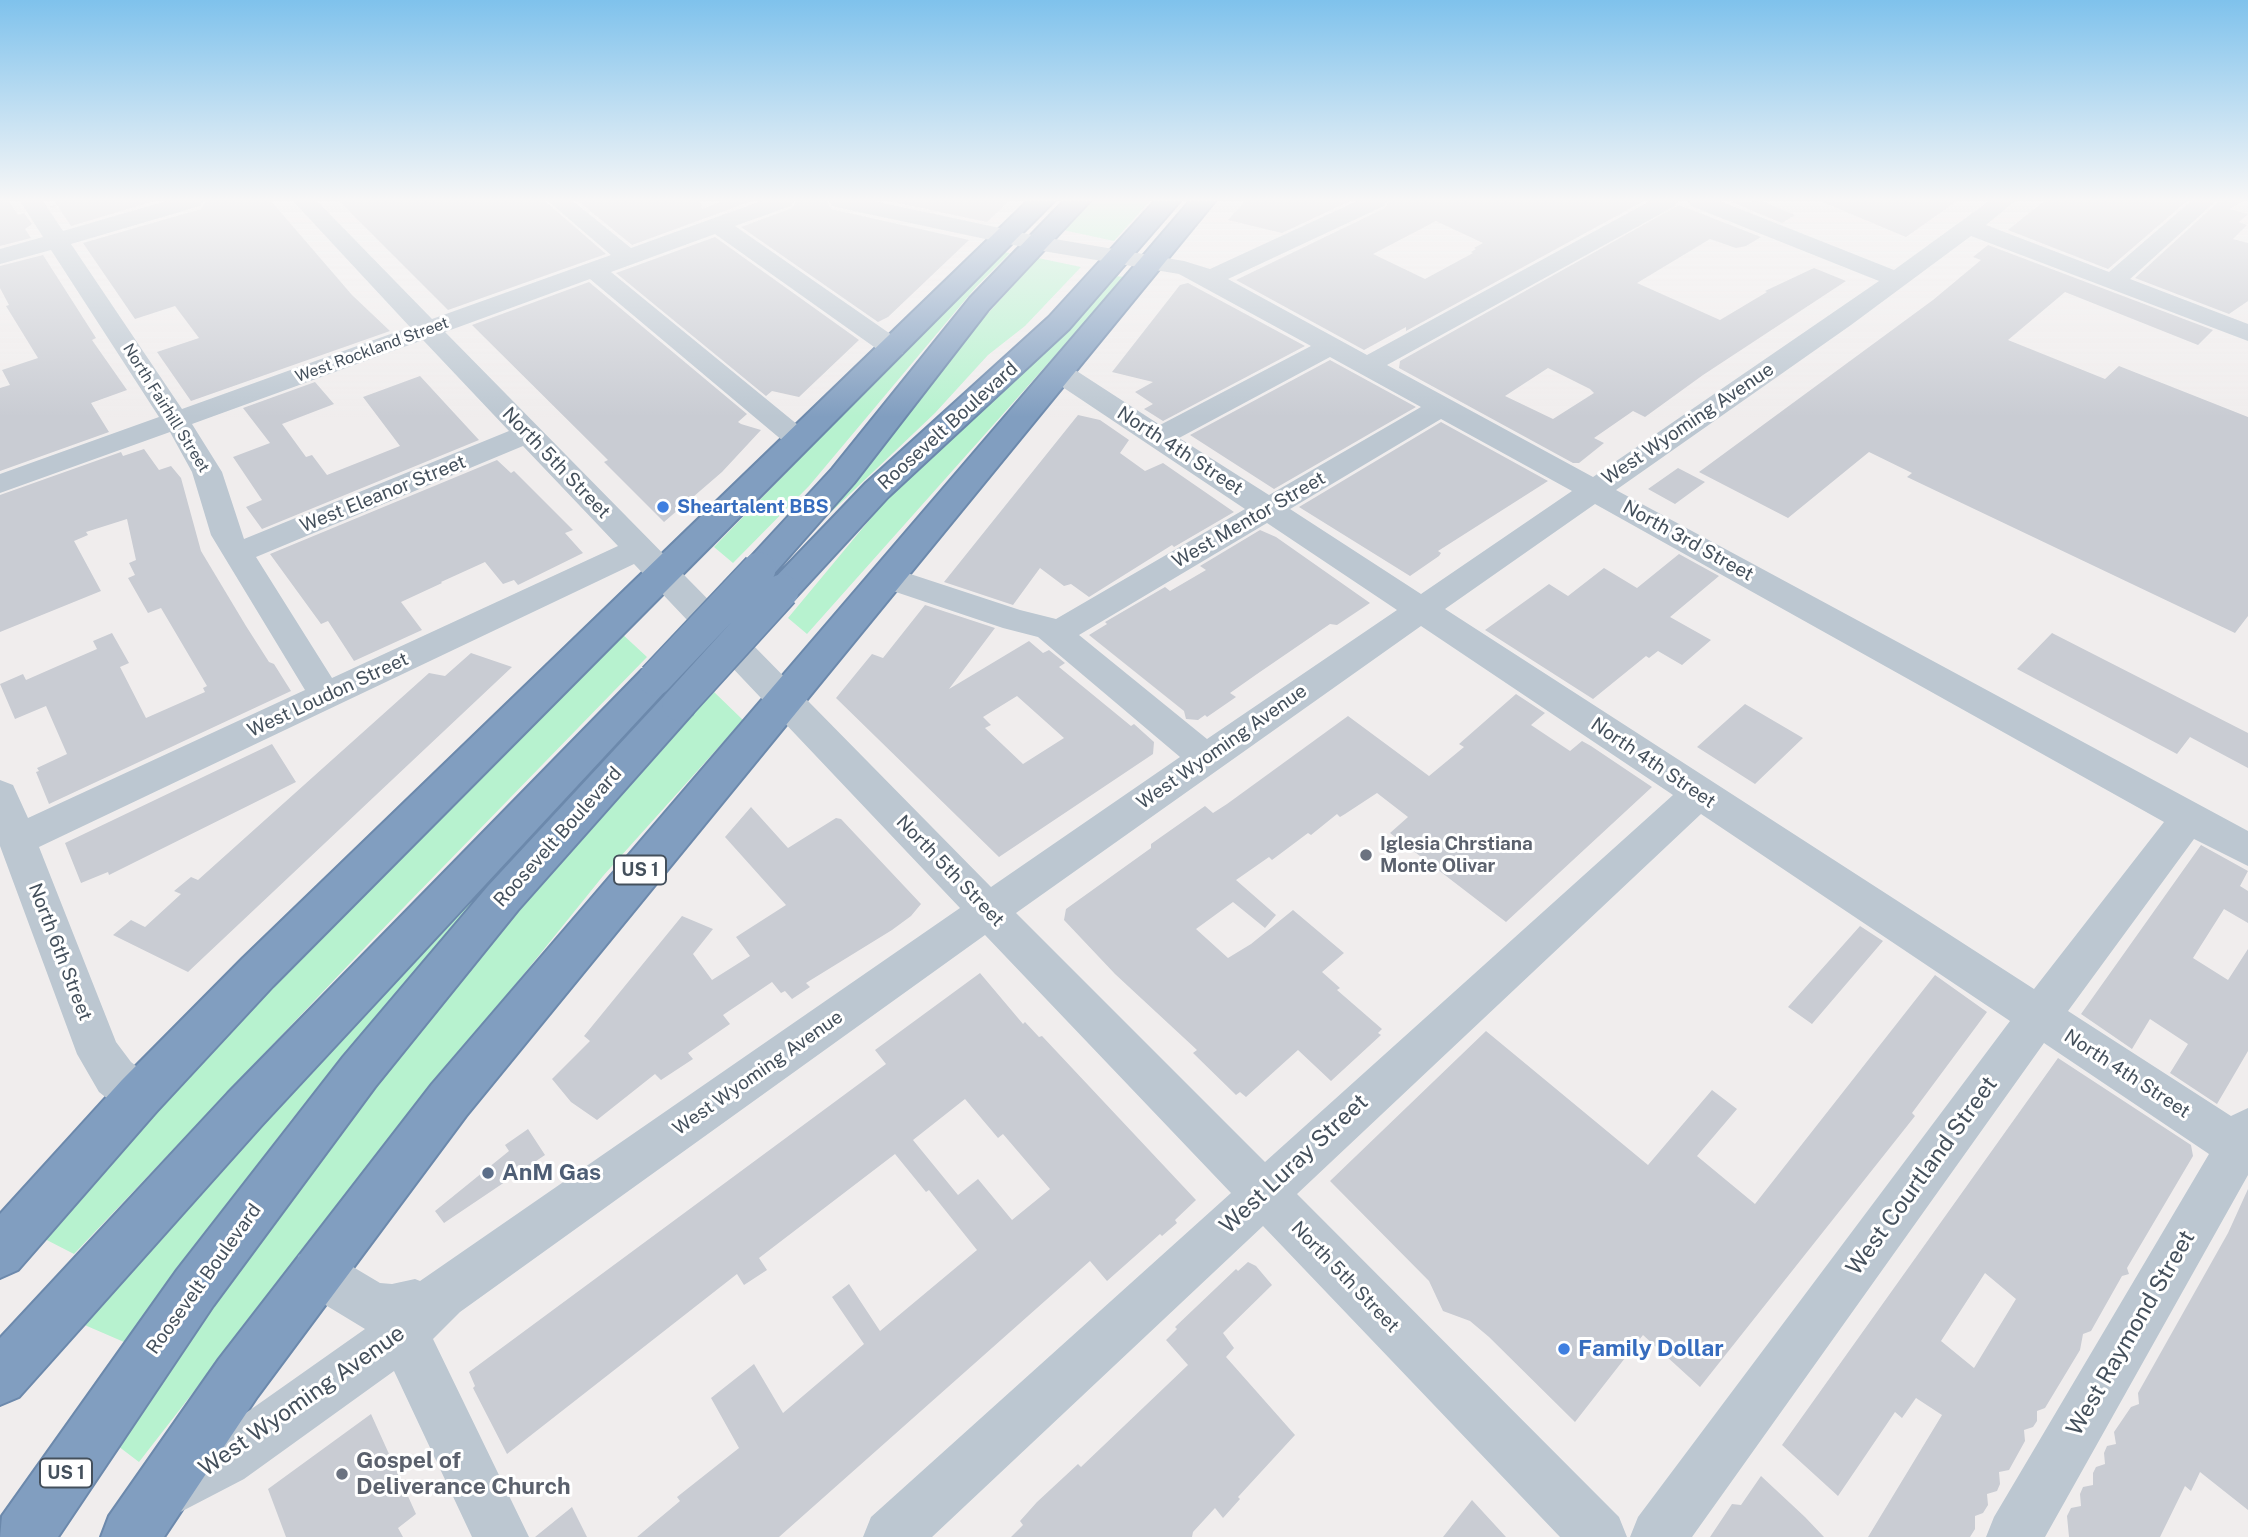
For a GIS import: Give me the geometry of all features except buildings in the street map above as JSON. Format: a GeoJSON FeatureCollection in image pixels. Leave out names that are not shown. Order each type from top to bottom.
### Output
{"type":"FeatureCollection","features":[{"type":"Feature","properties":{"kind":"highway"},"geometry":{"type":"LineString","coordinates":[[8,1243],[139,1096],[365,864],[651,561],[799,440],[970,273]]}},
{"type":"Feature","properties":{"kind":"highway","name":"Roosevelt Boulevard"},"geometry":{"type":"LineString","coordinates":[[771,580],[843,476],[979,304],[1009,273]]}},
{"type":"Feature","properties":{"kind":"highway","name":"Roosevelt Boulevard"},"geometry":{"type":"LineString","coordinates":[[0,1378],[245,1109],[667,691],[771,580],[877,490],[1119,273]]}},
{"type":"Feature","properties":{"kind":"highway","name":"Roosevelt Boulevard"},"geometry":{"type":"LineString","coordinates":[[143,1517],[238,1378],[316,1272],[524,1008],[1059,372],[1125,273]]}},
{"type":"Feature","properties":{"kind":"highway","name":"Roosevelt Boulevard"},"geometry":{"type":"LineString","coordinates":[[23,1537],[109,1411],[256,1207],[432,981],[567,826],[667,691]]}},
{"type":"Feature","properties":{"kind":"street","name":"North Fairhill Street"},"geometry":{"type":"LineString","coordinates":[[80,273],[177,420],[207,472],[226,535],[326,696]]}},
{"type":"Feature","properties":{"kind":"street","name":"North 5th Street"},"geometry":{"type":"LineString","coordinates":[[372,273],[989,912],[1599,1537]]}},
{"type":"Feature","properties":{"kind":"street","name":"West Rockland Street"},"geometry":{"type":"LineString","coordinates":[[0,484],[586,273]]}},
{"type":"Feature","properties":{"kind":"street"},"geometry":{"type":"LineString","coordinates":[[597,273],[799,440]]}},
{"type":"Feature","properties":{"kind":"street"},"geometry":{"type":"LineString","coordinates":[[786,273],[893,348]]}},
{"type":"Feature","properties":{"kind":"street","name":"North 3rd Street"},"geometry":{"type":"LineString","coordinates":[[1195,273],[1591,490],[1624,505],[2248,850]]}},
{"type":"Feature","properties":{"kind":"street"},"geometry":{"type":"LineString","coordinates":[[1209,279],[1222,273]]}},
{"type":"Feature","properties":{"kind":"street"},"geometry":{"type":"LineString","coordinates":[[1366,366],[1536,273]]}},
{"type":"Feature","properties":{"kind":"street"},"geometry":{"type":"LineString","coordinates":[[2088,273],[2247,332]]}},
{"type":"Feature","properties":{"kind":"street"},"geometry":{"type":"LineString","coordinates":[[2112,282],[2123,273]]}},
{"type":"Feature","properties":{"kind":"street","name":"West Wyoming Avenue"},"geometry":{"type":"LineString","coordinates":[[143,1517],[225,1460],[397,1321],[442,1294],[1591,490],[1842,320],[1903,274]]}},
{"type":"Feature","properties":{"kind":"street"},"geometry":{"type":"LineString","coordinates":[[1159,438],[1330,346]]}},
{"type":"Feature","properties":{"kind":"street","name":"North 4th Street"},"geometry":{"type":"LineString","coordinates":[[1059,372],[2039,1017],[2245,1143]]}},
{"type":"Feature","properties":{"kind":"street","name":"West Mentor Street"},"geometry":{"type":"LineString","coordinates":[[1057,633],[1441,407]]}},
{"type":"Feature","properties":{"kind":"street","name":"West Eleanor Street"},"geometry":{"type":"LineString","coordinates":[[237,553],[528,434]]}},
{"type":"Feature","properties":{"kind":"street","name":"West Loudon Street"},"geometry":{"type":"LineString","coordinates":[[17,840],[326,696],[651,561]]}},
{"type":"Feature","properties":{"kind":"street"},"geometry":{"type":"LineString","coordinates":[[886,578],[1015,620],[1040,624],[1057,633],[1206,758]]}},
{"type":"Feature","properties":{"kind":"street","name":"West Luray Street"},"geometry":{"type":"LineString","coordinates":[[891,1537],[1699,793]]}},
{"type":"Feature","properties":{"kind":"street","name":"North 6th Street"},"geometry":{"type":"LineString","coordinates":[[0,795],[99,1054],[115,1077],[139,1096]]}},
{"type":"Feature","properties":{"kind":"street","name":"West Courtland Street"},"geometry":{"type":"LineString","coordinates":[[1658,1537],[2189,817]]}},
{"type":"Feature","properties":{"kind":"street","name":"West Raymond Street"},"geometry":{"type":"LineString","coordinates":[[2014,1537],[2245,1143]]}},
{"type":"Feature","properties":{"kind":"street","name":"West Wyoming Avenue"},"geometry":{"type":"LineString","coordinates":[[316,1272],[397,1321]]}},
{"type":"Feature","properties":{"kind":"street"},"geometry":{"type":"LineString","coordinates":[[397,1321],[501,1537]]}},
{"type":"Feature","properties":{"kind":"green space"},"geometry":{"type":"Polygon","coordinates":[[[981,273],[990,273],[809,486],[733,563],[714,547],[981,273]]]}},
{"type":"Feature","properties":{"kind":"green space"},"geometry":{"type":"Polygon","coordinates":[[[1025,273],[1076,273],[1025,326],[988,355],[935,413],[810,532],[917,402],[963,341],[1025,273]]]}},
{"type":"Feature","properties":{"kind":"green space"},"geometry":{"type":"Polygon","coordinates":[[[1114,276],[1125,277],[807,634],[788,618],[886,500],[1052,345],[1114,276]]]}},
{"type":"Feature","properties":{"kind":"green space"},"geometry":{"type":"Polygon","coordinates":[[[620,632],[647,657],[372,940],[74,1254],[37,1235],[290,964],[620,632]]]}},
{"type":"Feature","properties":{"kind":"green space"},"geometry":{"type":"Polygon","coordinates":[[[713,691],[743,720],[603,876],[373,1161],[139,1462],[110,1440],[323,1147],[525,902],[713,691]]]}},
{"type":"Feature","properties":{"kind":"green space"},"geometry":{"type":"Polygon","coordinates":[[[555,812],[444,938],[292,1119],[124,1342],[73,1320],[555,812]]]}},
{"type":"Feature","properties":{"kind":"place","name":"Sheartalent BBS"},"geometry":{"type":"Point","coordinates":[663,507]}},
{"type":"Feature","properties":{"kind":"place","name":"Iglesia Chrstiana Monte Olivar"},"geometry":{"type":"Point","coordinates":[1366,855]}},
{"type":"Feature","properties":{"kind":"place","name":"AnM Gas"},"geometry":{"type":"Point","coordinates":[488,1173]}},
{"type":"Feature","properties":{"kind":"place","name":"Family Dollar"},"geometry":{"type":"Point","coordinates":[1564,1349]}},
{"type":"Feature","properties":{"kind":"place","name":"Gospel of Deliverance Church"},"geometry":{"type":"Point","coordinates":[342,1474]}}]}
